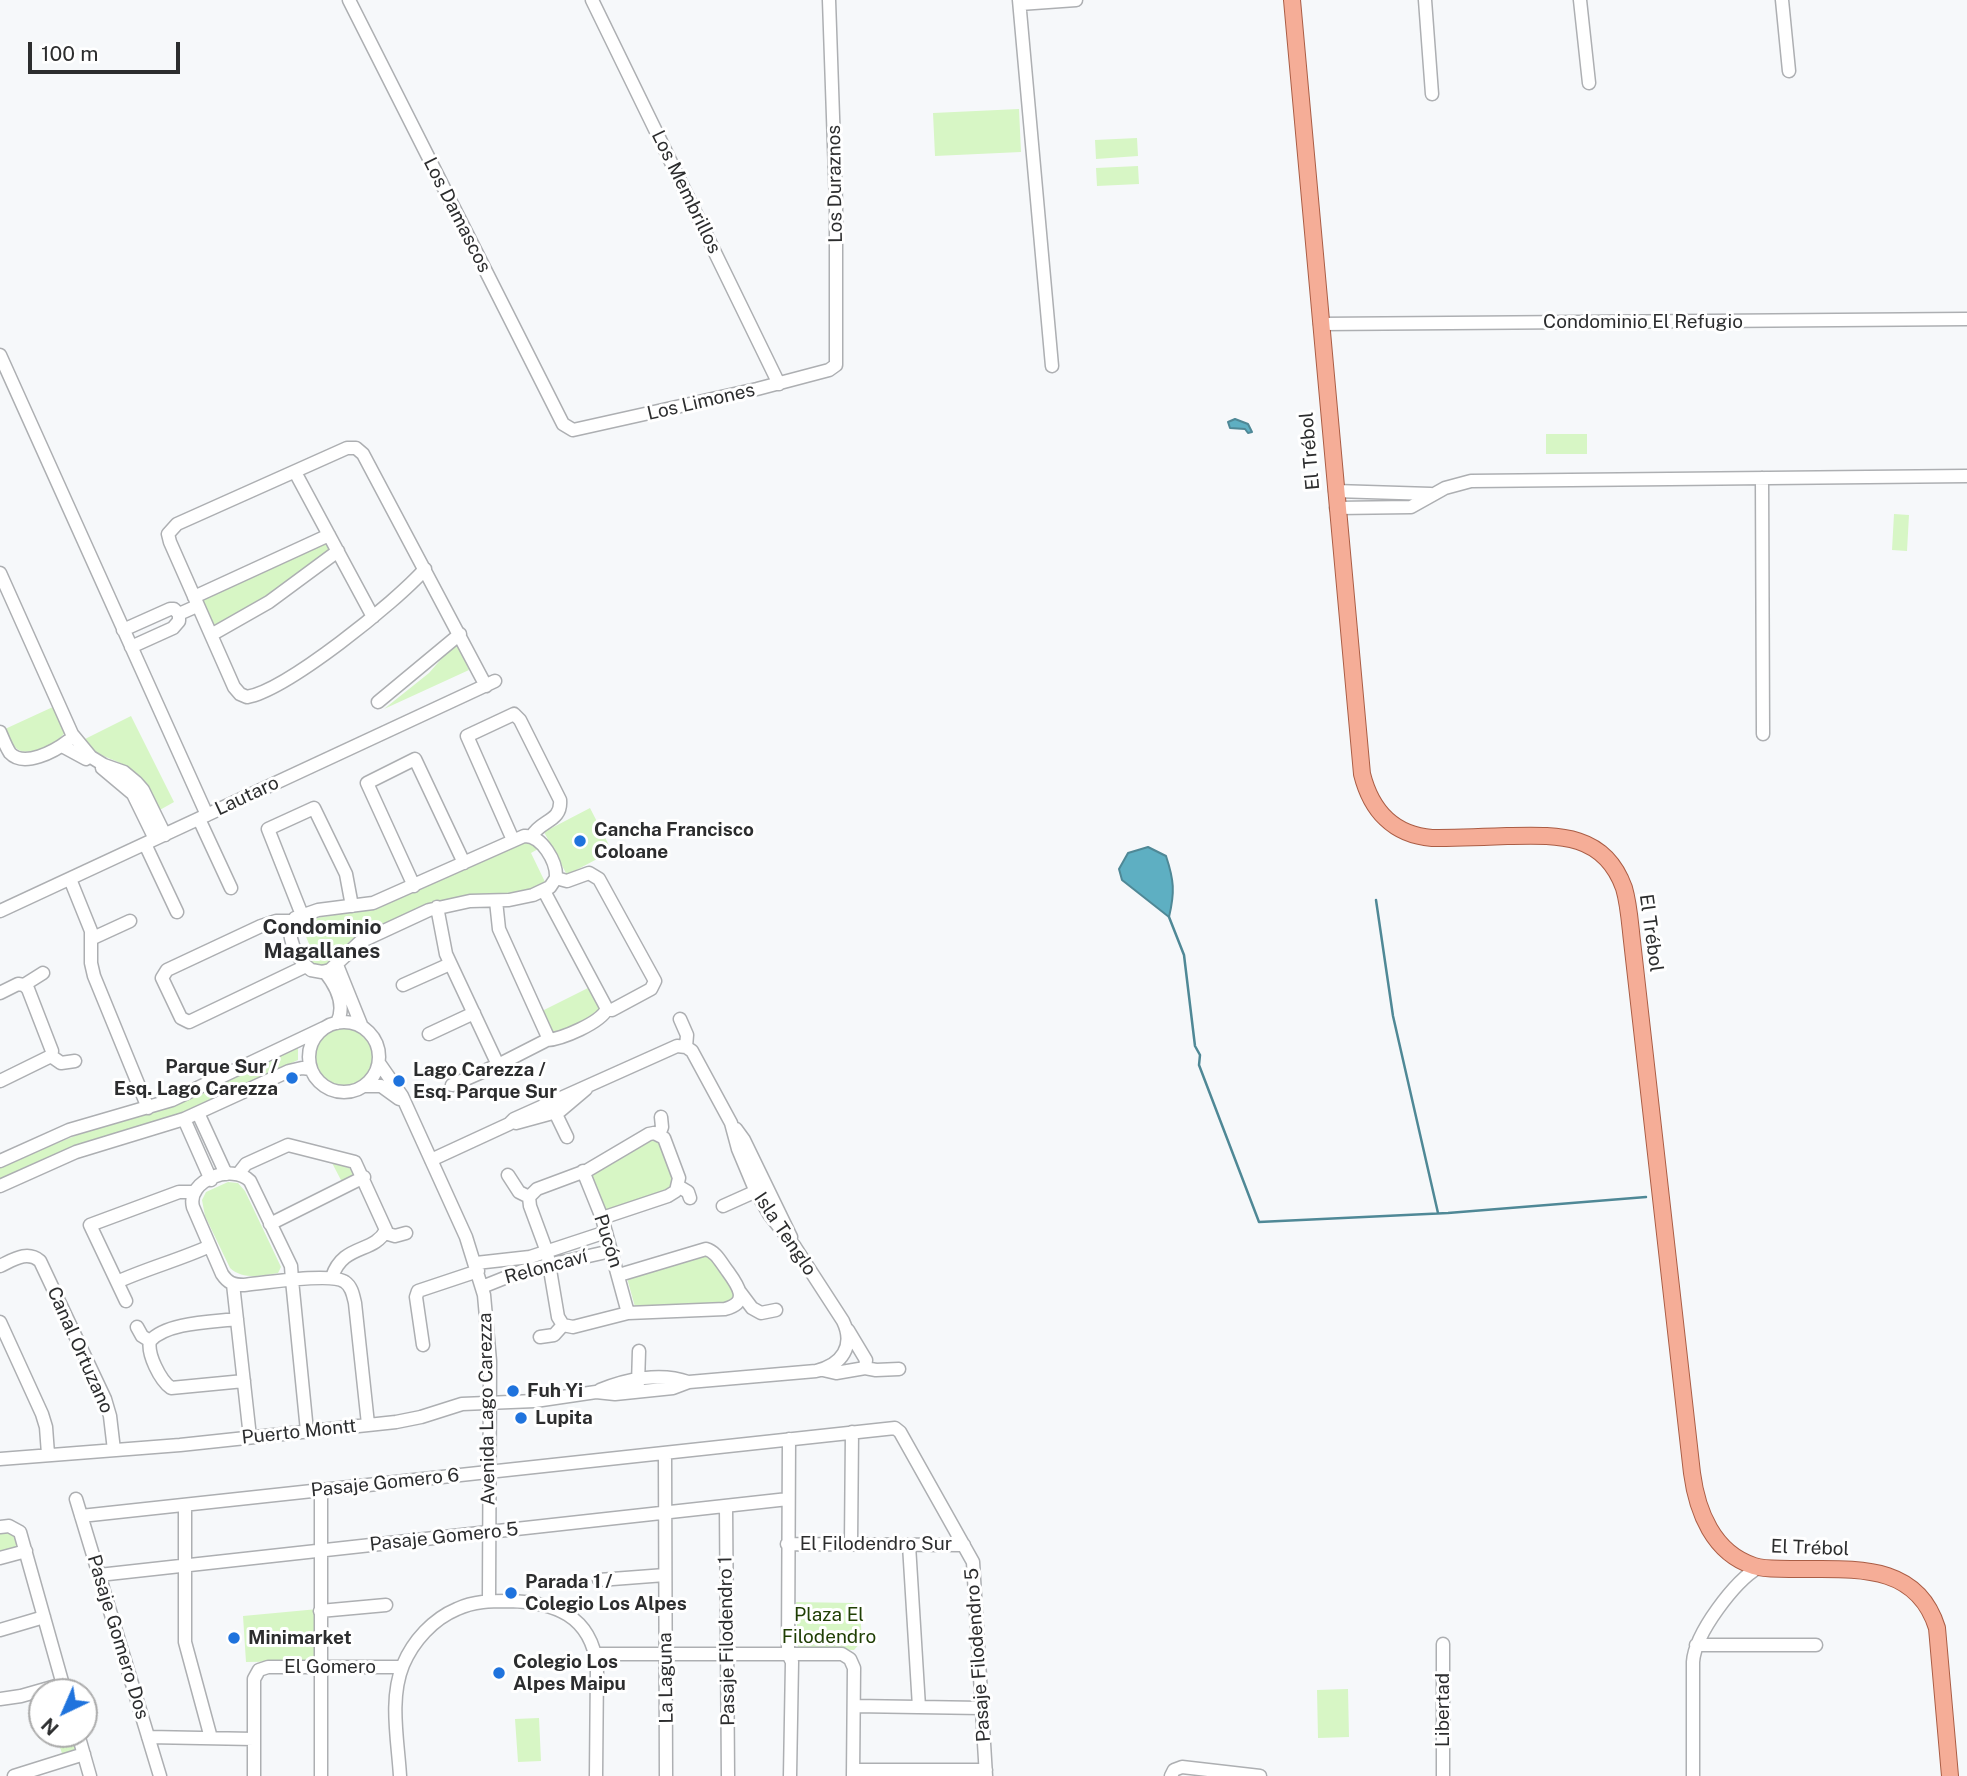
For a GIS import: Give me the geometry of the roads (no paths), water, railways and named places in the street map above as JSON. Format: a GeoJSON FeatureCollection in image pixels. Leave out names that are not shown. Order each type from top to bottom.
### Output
{"type":"FeatureCollection","features":[{"type":"Feature","properties":{"kind":"main road","name":"El Trébol"},"geometry":{"type":"LineString","coordinates":[[1292,0],[1362,774],[1374,807],[1399,828],[1426,838],[1555,835],[1576,840],[1595,850],[1609,862],[1624,890],[1632,941],[1696,1494],[1704,1521],[1717,1539],[1738,1558],[1759,1567],[1878,1572],[1899,1579],[1918,1595],[1931,1613],[1937,1628],[1950,1776]]}},
{"type":"Feature","properties":{"kind":"street","name":"Los Damascos"},"geometry":{"type":"LineString","coordinates":[[349,0],[525,350],[563,424],[568,428]]}},
{"type":"Feature","properties":{"kind":"street","name":"Los Membrillos"},"geometry":{"type":"LineString","coordinates":[[592,0],[779,384]]}},
{"type":"Feature","properties":{"kind":"street","name":"Los Duraznos"},"geometry":{"type":"LineString","coordinates":[[829,0],[836,204],[837,361],[834,367]]}},
{"type":"Feature","properties":{"kind":"street"},"geometry":{"type":"LineString","coordinates":[[1052,366],[1020,2],[1076,0]]}},
{"type":"Feature","properties":{"kind":"street"},"geometry":{"type":"LineString","coordinates":[[1425,0],[1432,94]]}},
{"type":"Feature","properties":{"kind":"street"},"geometry":{"type":"LineString","coordinates":[[1580,0],[1589,83]]}},
{"type":"Feature","properties":{"kind":"street"},"geometry":{"type":"LineString","coordinates":[[1782,0],[1789,72]]}},
{"type":"Feature","properties":{"kind":"street","name":"Condominio El Refugio"},"geometry":{"type":"LineString","coordinates":[[1320,324],[1967,319]]}},
{"type":"Feature","properties":{"kind":"street"},"geometry":{"type":"LineString","coordinates":[[0,355],[131,647],[231,888]]}},
{"type":"Feature","properties":{"kind":"street","name":"Los Limones"},"geometry":{"type":"LineString","coordinates":[[568,428],[577,430],[779,384],[834,367]]}},
{"type":"Feature","properties":{"kind":"street"},"geometry":{"type":"LineString","coordinates":[[378,702],[460,634],[425,569],[363,454],[359,450],[347,448],[177,524],[169,532],[170,542],[235,690],[247,697],[309,663],[373,617],[425,569]]}},
{"type":"Feature","properties":{"kind":"street"},"geometry":{"type":"LineString","coordinates":[[295,472],[373,617]]}},
{"type":"Feature","properties":{"kind":"street"},"geometry":{"type":"LineString","coordinates":[[1336,508],[1404,508],[1452,485],[1471,481],[1967,476]]}},
{"type":"Feature","properties":{"kind":"street"},"geometry":{"type":"LineString","coordinates":[[1762,478],[1763,734]]}},
{"type":"Feature","properties":{"kind":"street"},"geometry":{"type":"LineString","coordinates":[[1335,491],[1431,494]]}},
{"type":"Feature","properties":{"kind":"street"},"geometry":{"type":"LineString","coordinates":[[179,614],[195,601],[329,535]]}},
{"type":"Feature","properties":{"kind":"street"},"geometry":{"type":"LineString","coordinates":[[211,635],[261,607],[338,551]]}},
{"type":"Feature","properties":{"kind":"street"},"geometry":{"type":"LineString","coordinates":[[0,573],[72,734],[91,757],[124,772],[136,782],[177,912]]}},
{"type":"Feature","properties":{"kind":"street"},"geometry":{"type":"LineString","coordinates":[[123,630],[170,609],[179,614],[179,621],[173,628],[131,647]]}},
{"type":"Feature","properties":{"kind":"street","name":"Lautaro"},"geometry":{"type":"LineString","coordinates":[[0,911],[490,684],[460,634]]}},
{"type":"Feature","properties":{"kind":"street"},"geometry":{"type":"LineString","coordinates":[[513,840],[467,736],[514,714],[520,720],[560,800],[561,807],[555,817],[538,827],[532,836]]}},
{"type":"Feature","properties":{"kind":"street"},"geometry":{"type":"LineString","coordinates":[[0,732],[10,753],[22,759],[32,759],[62,746],[71,739],[72,734]]}},
{"type":"Feature","properties":{"kind":"street"},"geometry":{"type":"LineString","coordinates":[[62,746],[106,771],[128,789],[155,839]]}},
{"type":"Feature","properties":{"kind":"street"},"geometry":{"type":"LineString","coordinates":[[414,886],[367,783],[415,759],[464,863]]}},
{"type":"Feature","properties":{"kind":"street"},"geometry":{"type":"LineString","coordinates":[[306,966],[189,1022],[181,1018],[162,975],[167,970],[261,926],[276,921],[297,918],[352,906],[373,903],[527,835],[539,840],[555,869],[556,878],[544,891],[496,901],[470,901],[437,908],[360,942],[331,968],[315,971],[306,966],[290,937],[297,918],[268,829],[314,808],[345,874],[352,906]]}},
{"type":"Feature","properties":{"kind":"street"},"geometry":{"type":"LineString","coordinates":[[556,878],[567,880],[589,873],[599,879],[654,979],[654,986],[612,1010],[607,1009]]}},
{"type":"Feature","properties":{"kind":"street"},"geometry":{"type":"LineString","coordinates":[[70,879],[93,938],[91,963],[94,976],[148,1108]]}},
{"type":"Feature","properties":{"kind":"street"},"geometry":{"type":"LineString","coordinates":[[544,891],[607,1009]]}},
{"type":"Feature","properties":{"kind":"street"},"geometry":{"type":"LineString","coordinates":[[496,901],[499,929],[547,1040]]}},
{"type":"Feature","properties":{"kind":"street"},"geometry":{"type":"LineString","coordinates":[[437,908],[450,964],[498,1065]]}},
{"type":"Feature","properties":{"kind":"street"},"geometry":{"type":"LineString","coordinates":[[93,938],[130,921]]}},
{"type":"Feature","properties":{"kind":"street"},"geometry":{"type":"LineString","coordinates":[[403,985],[450,964]]}},
{"type":"Feature","properties":{"kind":"street"},"geometry":{"type":"LineString","coordinates":[[331,968],[342,1005],[342,1013],[337,1023]]}},
{"type":"Feature","properties":{"kind":"street"},"geometry":{"type":"LineString","coordinates":[[331,968],[362,1027]]}},
{"type":"Feature","properties":{"kind":"street"},"geometry":{"type":"LineString","coordinates":[[24,985],[43,973]]}},
{"type":"Feature","properties":{"kind":"street"},"geometry":{"type":"LineString","coordinates":[[0,993],[18,984],[28,989],[52,1051],[51,1056]]}},
{"type":"Feature","properties":{"kind":"street"},"geometry":{"type":"LineString","coordinates":[[452,1085],[603,1017],[607,1009]]}},
{"type":"Feature","properties":{"kind":"street"},"geometry":{"type":"LineString","coordinates":[[429,1034],[474,1013]]}},
{"type":"Feature","properties":{"kind":"street"},"geometry":{"type":"LineString","coordinates":[[431,1160],[553,1107],[590,1086],[682,1046],[687,1035],[680,1019]]}},
{"type":"Feature","properties":{"kind":"street"},"geometry":{"type":"LineString","coordinates":[[0,1161],[79,1126],[180,1097],[324,1028],[337,1023],[350,1022],[362,1027],[370,1033],[377,1045],[379,1063],[374,1077],[366,1086],[354,1091],[337,1092],[321,1084],[311,1069],[309,1060],[311,1047],[324,1028]]}},
{"type":"Feature","properties":{"kind":"street","name":"Isla Tenglo"},"geometry":{"type":"LineString","coordinates":[[682,1046],[692,1051],[731,1123],[744,1140],[769,1214],[795,1247],[855,1339],[866,1360],[865,1368]]}},
{"type":"Feature","properties":{"kind":"street"},"geometry":{"type":"LineString","coordinates":[[51,1056],[61,1063],[75,1061]]}},
{"type":"Feature","properties":{"kind":"street"},"geometry":{"type":"LineString","coordinates":[[0,1081],[51,1056]]}},
{"type":"Feature","properties":{"kind":"street","name":"Avenida Lago Carezza"},"geometry":{"type":"LineString","coordinates":[[379,1063],[406,1107],[431,1160],[477,1267],[482,1287],[489,1329],[489,1601]]}},
{"type":"Feature","properties":{"kind":"street"},"geometry":{"type":"LineString","coordinates":[[0,1186],[76,1152],[184,1119],[289,1071],[311,1069]]}},
{"type":"Feature","properties":{"kind":"street","name":"Avenida Lago Carezza"},"geometry":{"type":"LineString","coordinates":[[366,1086],[381,1086],[406,1107]]}},
{"type":"Feature","properties":{"kind":"street"},"geometry":{"type":"LineString","coordinates":[[553,1107],[567,1137]]}},
{"type":"Feature","properties":{"kind":"street"},"geometry":{"type":"LineString","coordinates":[[198,1113],[226,1174]]}},
{"type":"Feature","properties":{"kind":"street"},"geometry":{"type":"LineString","coordinates":[[659,1135],[661,1117]]}},
{"type":"Feature","properties":{"kind":"street"},"geometry":{"type":"LineString","coordinates":[[184,1119],[211,1180]]}},
{"type":"Feature","properties":{"kind":"street"},"geometry":{"type":"LineString","coordinates":[[528,1197],[537,1189],[605,1161],[643,1136],[659,1135],[666,1142],[679,1178],[678,1186],[668,1196],[602,1218]]}},
{"type":"Feature","properties":{"kind":"street"},"geometry":{"type":"LineString","coordinates":[[239,1173],[246,1164],[282,1147],[293,1145],[352,1160],[358,1165],[386,1227],[385,1233],[379,1240],[344,1257],[332,1277]]}},
{"type":"Feature","properties":{"kind":"street","name":"Pucón"},"geometry":{"type":"LineString","coordinates":[[583,1171],[602,1218],[628,1314]]}},
{"type":"Feature","properties":{"kind":"street"},"geometry":{"type":"LineString","coordinates":[[307,1431],[292,1280],[290,1266],[250,1181],[239,1173],[226,1174],[198,1186],[193,1192],[192,1204],[222,1274],[233,1284],[244,1285],[292,1280],[332,1277],[349,1286],[354,1298],[368,1424]]}},
{"type":"Feature","properties":{"kind":"street"},"geometry":{"type":"LineString","coordinates":[[509,1175],[519,1192],[528,1197],[548,1259],[558,1317],[563,1325],[573,1327],[628,1314],[730,1308],[738,1311],[752,1308]]}},
{"type":"Feature","properties":{"kind":"street"},"geometry":{"type":"LineString","coordinates":[[271,1224],[363,1177]]}},
{"type":"Feature","properties":{"kind":"street"},"geometry":{"type":"LineString","coordinates":[[678,1186],[688,1192],[690,1198]]}},
{"type":"Feature","properties":{"kind":"street"},"geometry":{"type":"LineString","coordinates":[[723,1206],[761,1189]]}},
{"type":"Feature","properties":{"kind":"street"},"geometry":{"type":"LineString","coordinates":[[126,1301],[90,1224],[179,1192],[193,1192]]}},
{"type":"Feature","properties":{"kind":"street","name":"Reloncaví"},"geometry":{"type":"LineString","coordinates":[[482,1287],[606,1232]]}},
{"type":"Feature","properties":{"kind":"street"},"geometry":{"type":"LineString","coordinates":[[385,1233],[395,1236],[406,1233]]}},
{"type":"Feature","properties":{"kind":"street"},"geometry":{"type":"LineString","coordinates":[[619,1275],[705,1244],[715,1253],[752,1308],[765,1314],[776,1310]]}},
{"type":"Feature","properties":{"kind":"street"},"geometry":{"type":"LineString","coordinates":[[117,1282],[210,1246]]}},
{"type":"Feature","properties":{"kind":"street","name":"Reloncaví"},"geometry":{"type":"LineString","coordinates":[[422,1345],[416,1297],[418,1291],[477,1267],[508,1261],[611,1251]]}},
{"type":"Feature","properties":{"kind":"street","name":"Canal Ortuzano"},"geometry":{"type":"LineString","coordinates":[[0,1266],[22,1256],[33,1256],[42,1264],[105,1399],[114,1450]]}},
{"type":"Feature","properties":{"kind":"street"},"geometry":{"type":"LineString","coordinates":[[233,1284],[250,1437]]}},
{"type":"Feature","properties":{"kind":"street"},"geometry":{"type":"LineString","coordinates":[[730,1308],[738,1301],[740,1292]]}},
{"type":"Feature","properties":{"kind":"street"},"geometry":{"type":"LineString","coordinates":[[237,1320],[170,1329],[157,1334],[150,1341],[149,1350],[163,1382],[171,1388],[244,1381]]}},
{"type":"Feature","properties":{"kind":"street"},"geometry":{"type":"LineString","coordinates":[[0,1322],[42,1414],[48,1454]]}},
{"type":"Feature","properties":{"kind":"street"},"geometry":{"type":"LineString","coordinates":[[540,1337],[554,1335],[563,1325]]}},
{"type":"Feature","properties":{"kind":"street"},"geometry":{"type":"LineString","coordinates":[[138,1327],[142,1336],[150,1341]]}},
{"type":"Feature","properties":{"kind":"street"},"geometry":{"type":"LineString","coordinates":[[822,1370],[838,1362],[844,1354],[848,1344],[846,1328]]}},
{"type":"Feature","properties":{"kind":"street"},"geometry":{"type":"LineString","coordinates":[[638,1385],[639,1351]]}},
{"type":"Feature","properties":{"kind":"street","name":"Puerto Montt"},"geometry":{"type":"LineString","coordinates":[[0,1459],[407,1420],[462,1404],[535,1401],[678,1379],[689,1382],[822,1370],[836,1373],[865,1368],[900,1369]]}},
{"type":"Feature","properties":{"kind":"street","name":"Pasaje Gomero 6"},"geometry":{"type":"LineString","coordinates":[[81,1516],[897,1429]]}},
{"type":"Feature","properties":{"kind":"street","name":"Pasaje Filodendro 5"},"geometry":{"type":"LineString","coordinates":[[897,1429],[974,1567],[986,1773]]}},
{"type":"Feature","properties":{"kind":"street"},"geometry":{"type":"LineString","coordinates":[[851,1545],[852,1432]]}},
{"type":"Feature","properties":{"kind":"street"},"geometry":{"type":"LineString","coordinates":[[789,1439],[788,1654],[792,1662],[790,1776]]}},
{"type":"Feature","properties":{"kind":"street","name":"La Laguna"},"geometry":{"type":"LineString","coordinates":[[665,1453],[666,1776]]}},
{"type":"Feature","properties":{"kind":"street"},"geometry":{"type":"LineString","coordinates":[[321,1490],[321,1776]]}},
{"type":"Feature","properties":{"kind":"street","name":"Pasaje Gomero Dos"},"geometry":{"type":"LineString","coordinates":[[76,1499],[160,1776]]}},
{"type":"Feature","properties":{"kind":"street","name":"Pasaje Gomero 5"},"geometry":{"type":"LineString","coordinates":[[99,1575],[788,1499]]}},
{"type":"Feature","properties":{"kind":"street"},"geometry":{"type":"LineString","coordinates":[[186,1505],[186,1649],[211,1738]]}},
{"type":"Feature","properties":{"kind":"street","name":"Pasaje Filodendro 1"},"geometry":{"type":"LineString","coordinates":[[726,1506],[728,1776]]}},
{"type":"Feature","properties":{"kind":"street"},"geometry":{"type":"LineString","coordinates":[[0,1527],[9,1526],[18,1530],[61,1678]]}},
{"type":"Feature","properties":{"kind":"street","name":"El Filodendro Sur"},"geometry":{"type":"LineString","coordinates":[[788,1544],[964,1545]]}},
{"type":"Feature","properties":{"kind":"street"},"geometry":{"type":"LineString","coordinates":[[909,1545],[919,1707]]}},
{"type":"Feature","properties":{"kind":"street"},"geometry":{"type":"LineString","coordinates":[[0,1558],[26,1551]]}},
{"type":"Feature","properties":{"kind":"street"},"geometry":{"type":"LineString","coordinates":[[1693,1776],[1693,1662],[1696,1645],[1731,1594],[1747,1575],[1759,1567]]}},
{"type":"Feature","properties":{"kind":"street"},"geometry":{"type":"LineString","coordinates":[[599,1580],[665,1574]]}},
{"type":"Feature","properties":{"kind":"street"},"geometry":{"type":"LineString","coordinates":[[400,1776],[396,1701],[402,1667],[417,1641],[440,1618],[460,1608],[489,1601],[538,1602],[561,1610],[579,1624],[590,1640],[596,1654],[596,1776]]}},
{"type":"Feature","properties":{"kind":"street"},"geometry":{"type":"LineString","coordinates":[[320,1611],[386,1605]]}},
{"type":"Feature","properties":{"kind":"street"},"geometry":{"type":"LineString","coordinates":[[0,1630],[44,1617]]}},
{"type":"Feature","properties":{"kind":"street","name":"Libertad"},"geometry":{"type":"LineString","coordinates":[[1443,1644],[1443,1776]]}},
{"type":"Feature","properties":{"kind":"street"},"geometry":{"type":"LineString","coordinates":[[1696,1645],[1816,1645]]}},
{"type":"Feature","properties":{"kind":"street"},"geometry":{"type":"LineString","coordinates":[[596,1654],[842,1654],[850,1659],[854,1668],[853,1773],[986,1773]]}},
{"type":"Feature","properties":{"kind":"street","name":"El Gomero"},"geometry":{"type":"LineString","coordinates":[[254,1739],[254,1679],[259,1670],[268,1667],[402,1667]]}},
{"type":"Feature","properties":{"kind":"street"},"geometry":{"type":"LineString","coordinates":[[0,1699],[28,1695]]}},
{"type":"Feature","properties":{"kind":"street"},"geometry":{"type":"LineString","coordinates":[[854,1706],[982,1708]]}},
{"type":"Feature","properties":{"kind":"street"},"geometry":{"type":"LineString","coordinates":[[148,1737],[254,1739],[254,1776]]}},
{"type":"Feature","properties":{"kind":"street"},"geometry":{"type":"LineString","coordinates":[[82,1748],[90,1776]]}},
{"type":"Feature","properties":{"kind":"street"},"geometry":{"type":"LineString","coordinates":[[14,1776],[84,1754]]}},
{"type":"Feature","properties":{"kind":"street"},"geometry":{"type":"LineString","coordinates":[[1173,1773],[1182,1767],[1260,1776]]}},
{"type":"Feature","properties":{"kind":"water"},"geometry":{"type":"Polygon","coordinates":[[[1235,419],[1248,424],[1252,432],[1230,428],[1228,422],[1235,419]]]}},
{"type":"Feature","properties":{"kind":"water"},"geometry":{"type":"Polygon","coordinates":[[[1148,847],[1166,856],[1169,864],[1173,893],[1169,917],[1122,880],[1119,869],[1128,853],[1148,847]]]}},
{"type":"Feature","properties":{"kind":"waterway"},"geometry":{"type":"LineString","coordinates":[[1376,900],[1393,1016],[1438,1213]]}},
{"type":"Feature","properties":{"kind":"waterway"},"geometry":{"type":"LineString","coordinates":[[1169,917],[1184,955],[1195,1046],[1200,1055],[1199,1065],[1259,1222],[1448,1213],[1646,1197]]}},
{"type":"Feature","properties":{"kind":"place","name":"Cancha Francisco Coloane"},"geometry":{"type":"Point","coordinates":[580,841]}},
{"type":"Feature","properties":{"kind":"place","name":"Parque Sur / Esq. Lago Carezza"},"geometry":{"type":"Point","coordinates":[292,1078]}},
{"type":"Feature","properties":{"kind":"place","name":"Lago Carezza / Esq. Parque Sur"},"geometry":{"type":"Point","coordinates":[399,1081]}},
{"type":"Feature","properties":{"kind":"place","name":"Fuh Yi"},"geometry":{"type":"Point","coordinates":[513,1391]}},
{"type":"Feature","properties":{"kind":"place","name":"Lupita"},"geometry":{"type":"Point","coordinates":[521,1418]}},
{"type":"Feature","properties":{"kind":"place","name":"Parada 1 / Colegio Los Alpes"},"geometry":{"type":"Point","coordinates":[511,1593]}},
{"type":"Feature","properties":{"kind":"place","name":"Minimarket"},"geometry":{"type":"Point","coordinates":[234,1638]}},
{"type":"Feature","properties":{"kind":"place","name":"Colegio Los Alpes Maipu"},"geometry":{"type":"Point","coordinates":[499,1673]}},
{"type":"Feature","properties":{"kind":"district","name":"Condominio Magallanes"},"geometry":{"type":"Point","coordinates":[322,940]}},
{"type":"Feature","properties":{"kind":"park label","name":"Plaza El Filodendro"},"geometry":{"type":"Point","coordinates":[829,1626]}}]}
